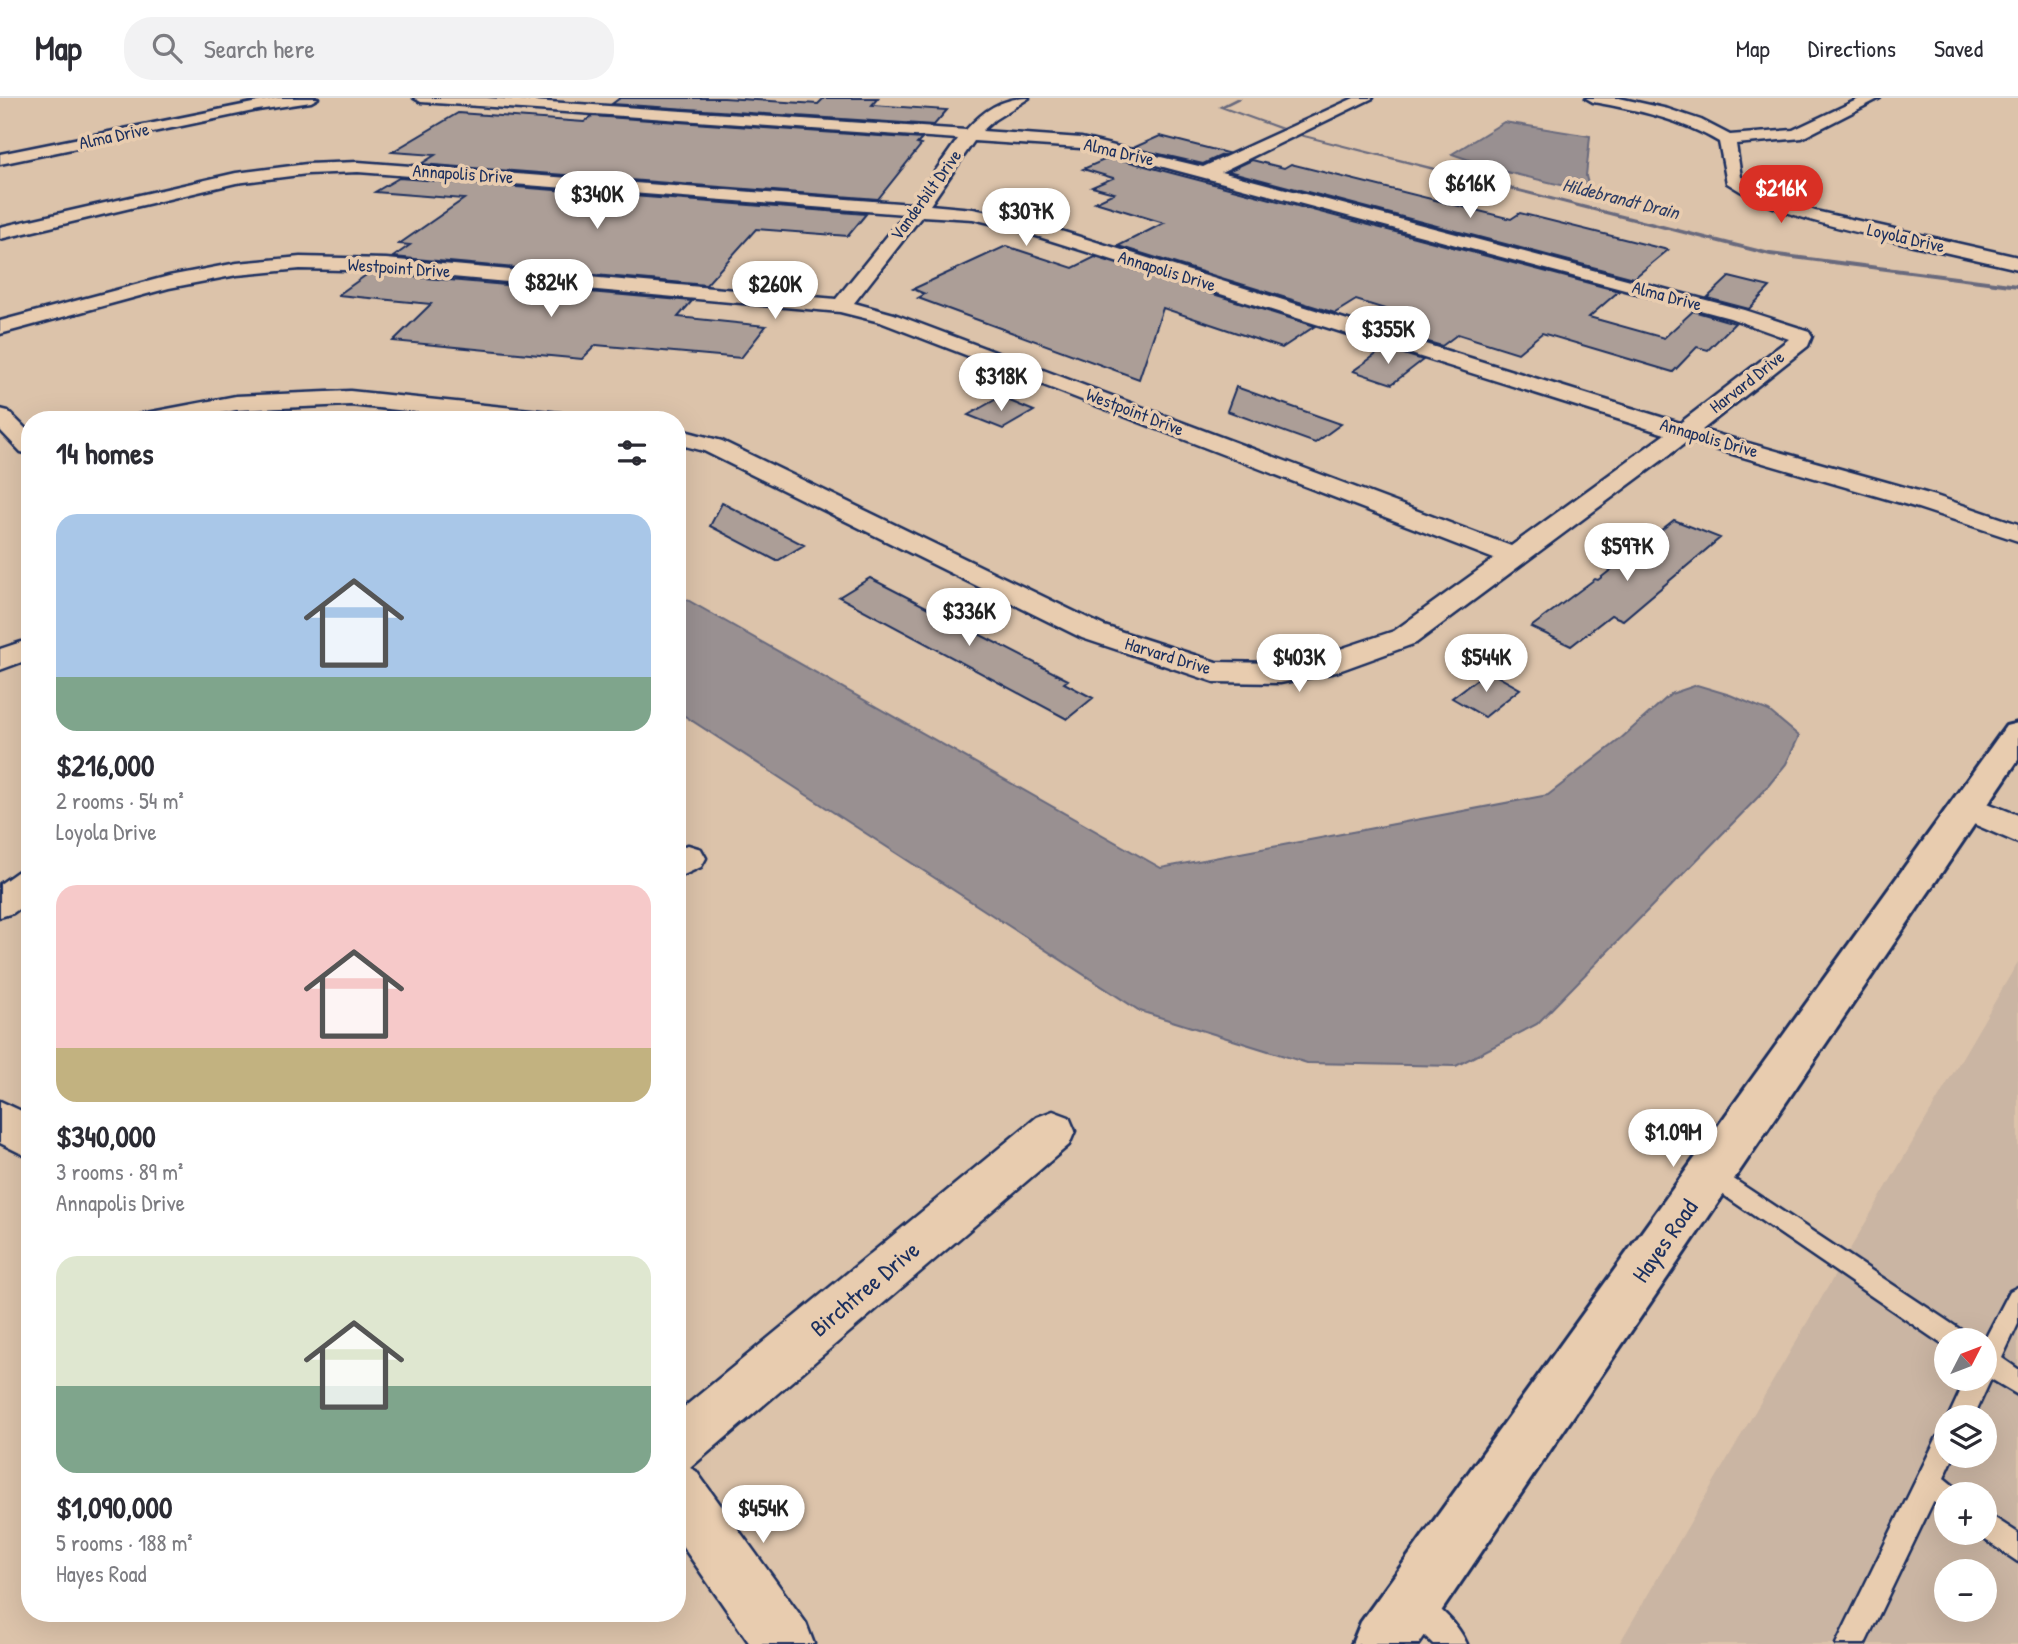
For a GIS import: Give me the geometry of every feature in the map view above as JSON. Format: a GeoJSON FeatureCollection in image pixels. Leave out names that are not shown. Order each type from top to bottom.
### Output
{"type":"FeatureCollection","features":[{"type":"Feature","properties":{"kind":"street","name":"Alma Drive"},"geometry":{"type":"LineString","coordinates":[[0,159],[258,105],[311,98]]}},
{"type":"Feature","properties":{"kind":"street","name":"Alma Drive"},"geometry":{"type":"LineString","coordinates":[[421,98],[1082,143],[1205,173],[1724,311],[1796,333]]}},
{"type":"Feature","properties":{"kind":"street","name":"Vanderbilt Drive"},"geometry":{"type":"LineString","coordinates":[[841,306],[917,209],[971,134],[995,111],[1022,98]]}},
{"type":"Feature","properties":{"kind":"street"},"geometry":{"type":"LineString","coordinates":[[1205,173],[1366,98]]}},
{"type":"Feature","properties":{"kind":"street"},"geometry":{"type":"LineString","coordinates":[[1592,98],[1649,107],[1685,117],[1727,139],[1796,135],[1872,98]]}},
{"type":"Feature","properties":{"kind":"street","name":"Loyola Drive"},"geometry":{"type":"LineString","coordinates":[[1727,139],[1733,179],[1764,198],[1847,224],[2018,262]]}},
{"type":"Feature","properties":{"kind":"street","name":"Annapolis Drive"},"geometry":{"type":"LineString","coordinates":[[0,233],[236,178],[307,169],[358,167],[972,214],[1014,223],[1684,432],[1915,498],[2018,533]]}},
{"type":"Feature","properties":{"kind":"street","name":"Westpoint Drive"},"geometry":{"type":"LineString","coordinates":[[0,328],[153,285],[273,265],[313,263],[425,269],[841,306],[887,317],[1515,557]]}},
{"type":"Feature","properties":{"kind":"street","name":"Harvard Drive"},"geometry":{"type":"LineString","coordinates":[[686,438],[713,446],[1093,632],[1214,672],[1280,673],[1325,665],[1405,637],[1684,432],[1800,341],[1801,336],[1796,333]]}},
{"type":"Feature","properties":{"kind":"street"},"geometry":{"type":"LineString","coordinates":[[194,411],[236,403],[350,398],[474,411]]}},
{"type":"Feature","properties":{"kind":"street"},"geometry":{"type":"LineString","coordinates":[[0,416],[21,447]]}},
{"type":"Feature","properties":{"kind":"street"},"geometry":{"type":"LineString","coordinates":[[0,660],[21,652]]}},
{"type":"Feature","properties":{"kind":"street","name":"Hayes Road"},"geometry":{"type":"LineString","coordinates":[[1383,1644],[2018,734]]}},
{"type":"Feature","properties":{"kind":"street"},"geometry":{"type":"LineString","coordinates":[[1968,807],[2018,830]]}},
{"type":"Feature","properties":{"kind":"street"},"geometry":{"type":"LineString","coordinates":[[0,903],[21,888]]}},
{"type":"Feature","properties":{"kind":"street"},"geometry":{"type":"LineString","coordinates":[[0,1120],[21,1133]]}},
{"type":"Feature","properties":{"kind":"street","name":"Birchtree Drive"},"geometry":{"type":"LineString","coordinates":[[686,1439],[1053,1131]]}},
{"type":"Feature","properties":{"kind":"street"},"geometry":{"type":"LineString","coordinates":[[686,1503],[785,1644]]}},
{"type":"Feature","properties":{"kind":"lane"},"geometry":{"type":"LineString","coordinates":[[1712,1174],[1938,1328]]}},
{"type":"Feature","properties":{"kind":"lane"},"geometry":{"type":"LineString","coordinates":[[1997,1341],[2018,1299]]}},
{"type":"Feature","properties":{"kind":"lane"},"geometry":{"type":"LineString","coordinates":[[1997,1373],[2018,1383]]}},
{"type":"Feature","properties":{"kind":"lane"},"geometry":{"type":"LineString","coordinates":[[1850,1644],[1934,1494]]}},
{"type":"Feature","properties":{"kind":"lane"},"geometry":{"type":"LineString","coordinates":[[1997,1534],[2018,1549]]}},
{"type":"Feature","properties":{"kind":"lane"},"geometry":{"type":"LineString","coordinates":[[1412,1603],[1453,1644]]}},
{"type":"Feature","properties":{"kind":"shaded area"},"geometry":{"type":"Polygon","coordinates":[[[1504,122],[1590,136],[1586,176],[1590,192],[1498,170],[1452,154],[1504,122]]]}},
{"type":"Feature","properties":{"kind":"shaded area"},"geometry":{"type":"Polygon","coordinates":[[[686,599],[1161,868],[1548,795],[1618,741],[1671,694],[1697,685],[1769,711],[1799,736],[1786,764],[1764,791],[1537,1024],[1456,1066],[1307,1063],[1140,1011],[686,717],[686,599]]]}},
{"type":"Feature","properties":{"kind":"shaded area"},"geometry":{"type":"Polygon","coordinates":[[[2018,962],[2018,1644],[1619,1644],[2018,962]]]}},
{"type":"Feature","properties":{"kind":"building"},"geometry":{"type":"Polygon","coordinates":[[[620,98],[724,98],[818,104],[824,98],[878,98],[872,105],[947,110],[934,125],[612,104],[620,98]]]}},
{"type":"Feature","properties":{"kind":"building"},"geometry":{"type":"Polygon","coordinates":[[[458,113],[584,122],[592,116],[922,139],[917,144],[921,145],[878,199],[421,164],[435,155],[392,152],[458,113]]]}},
{"type":"Feature","properties":{"kind":"building"},"geometry":{"type":"Polygon","coordinates":[[[1160,136],[1227,153],[1203,164],[1133,148],[1160,136]]]}},
{"type":"Feature","properties":{"kind":"building"},"geometry":{"type":"Polygon","coordinates":[[[1111,157],[1619,291],[1589,317],[1664,338],[1693,311],[1735,323],[1708,350],[1697,347],[1673,372],[1542,333],[1518,353],[1458,334],[1442,346],[1404,335],[1424,321],[1356,300],[1335,313],[1118,246],[1164,223],[1095,202],[1114,193],[1092,187],[1113,178],[1083,169],[1111,157]]]}},
{"type":"Feature","properties":{"kind":"building"},"geometry":{"type":"Polygon","coordinates":[[[1252,160],[1284,168],[1291,164],[1511,219],[1520,213],[1668,250],[1634,278],[1228,171],[1252,160]]]}},
{"type":"Feature","properties":{"kind":"building"},"geometry":{"type":"Polygon","coordinates":[[[399,178],[866,214],[848,236],[756,229],[706,285],[393,257],[410,245],[399,244],[464,199],[375,192],[399,178]]]}},
{"type":"Feature","properties":{"kind":"building"},"geometry":{"type":"Polygon","coordinates":[[[1006,246],[1073,268],[1095,257],[1315,326],[1282,348],[1163,308],[1139,379],[918,298],[925,294],[913,289],[1006,246]]]}},
{"type":"Feature","properties":{"kind":"building"},"geometry":{"type":"Polygon","coordinates":[[[369,273],[692,301],[678,317],[766,326],[741,358],[596,345],[582,359],[393,341],[431,304],[338,295],[369,273]]]}},
{"type":"Feature","properties":{"kind":"building"},"geometry":{"type":"Polygon","coordinates":[[[1729,277],[1770,287],[1749,309],[1707,298],[1729,277]]]}},
{"type":"Feature","properties":{"kind":"building"},"geometry":{"type":"Polygon","coordinates":[[[1385,348],[1423,360],[1392,384],[1353,371],[1385,348]]]}},
{"type":"Feature","properties":{"kind":"building"},"geometry":{"type":"Polygon","coordinates":[[[1236,387],[1341,424],[1315,443],[1227,411],[1236,387]]]}},
{"type":"Feature","properties":{"kind":"building"},"geometry":{"type":"Polygon","coordinates":[[[1000,397],[1034,411],[1003,429],[968,415],[1000,397]]]}},
{"type":"Feature","properties":{"kind":"building"},"geometry":{"type":"Polygon","coordinates":[[[722,503],[804,545],[777,561],[710,526],[722,503]]]}},
{"type":"Feature","properties":{"kind":"building"},"geometry":{"type":"Polygon","coordinates":[[[1674,520],[1720,538],[1623,620],[1611,615],[1571,646],[1531,627],[1595,579],[1598,580],[1674,520]]]}},
{"type":"Feature","properties":{"kind":"building"},"geometry":{"type":"Polygon","coordinates":[[[870,578],[1068,680],[1064,683],[1093,698],[1067,719],[839,597],[870,578]]]}},
{"type":"Feature","properties":{"kind":"building"},"geometry":{"type":"Polygon","coordinates":[[[1488,671],[1520,689],[1485,717],[1452,698],[1488,671]]]}},
{"type":"Feature","properties":{"kind":"waterway","name":"Hildebrandt Drain"},"geometry":{"type":"LineString","coordinates":[[1240,98],[1220,107],[1281,128]]}},
{"type":"Feature","properties":{"kind":"waterway","name":"Hildebrandt Drain"},"geometry":{"type":"LineString","coordinates":[[1302,135],[1770,254],[2018,286]]}}]}
